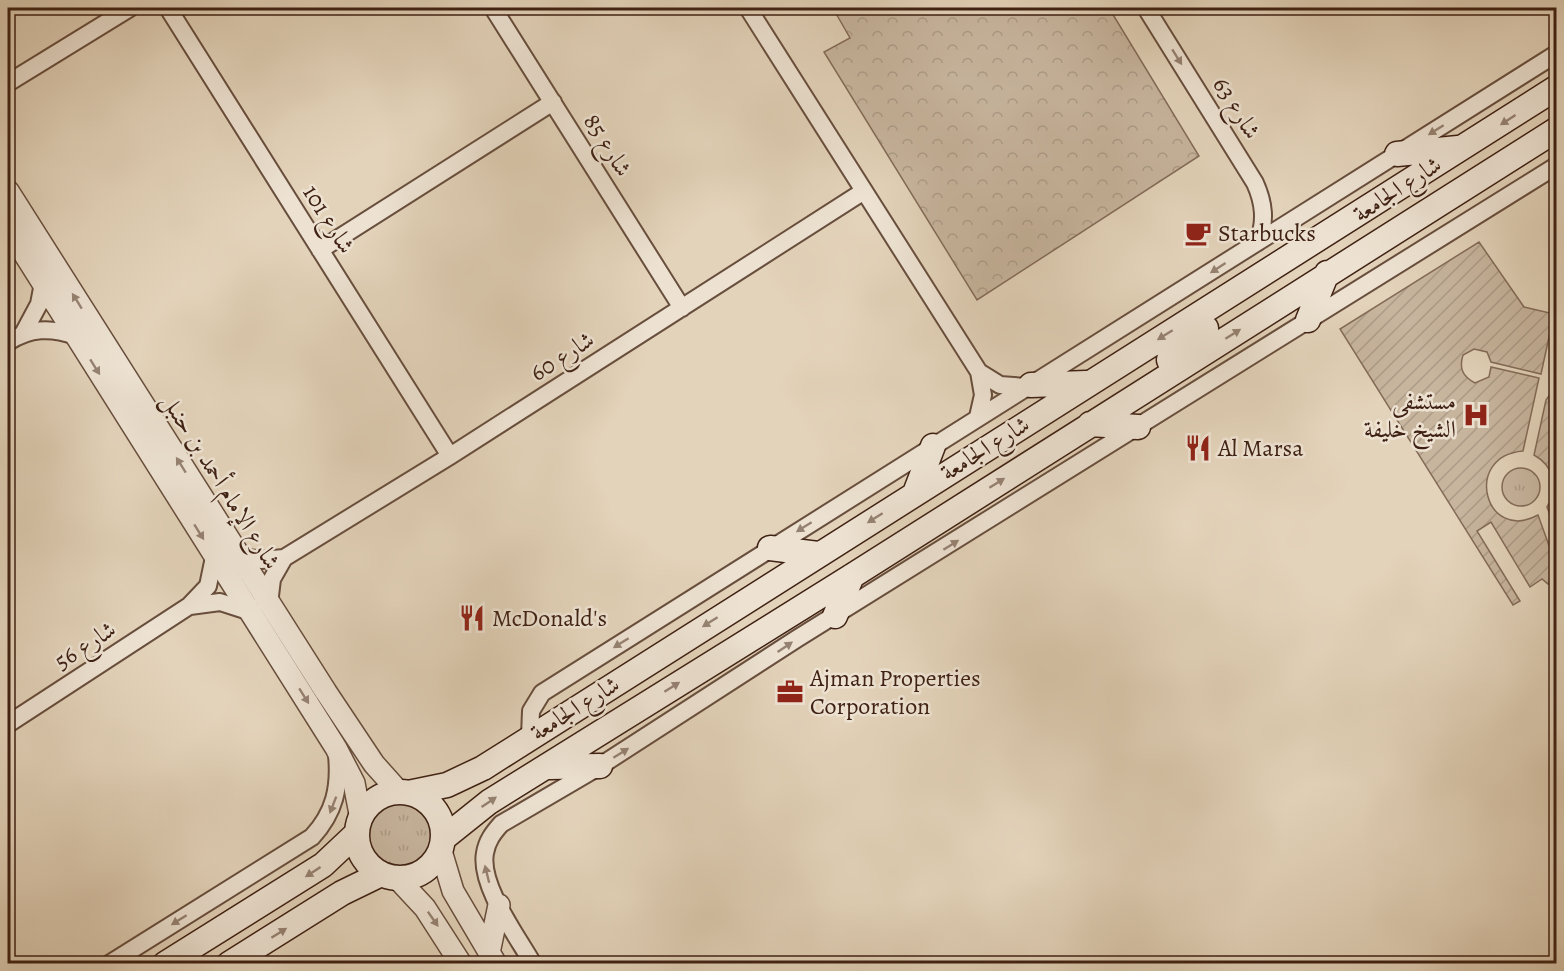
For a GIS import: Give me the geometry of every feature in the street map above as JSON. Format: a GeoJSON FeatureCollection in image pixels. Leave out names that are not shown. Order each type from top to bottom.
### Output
{"type":"FeatureCollection","features":[{"type":"Feature","properties":{"kind":"main road","name":"شارع الجامعة"},"geometry":{"type":"LineString","coordinates":[[404,792],[428,790],[465,778],[1557,88]]}},
{"type":"Feature","properties":{"kind":"main road","name":"شارع الجامعة"},"geometry":{"type":"LineString","coordinates":[[442,845],[481,807],[543,767],[852,576],[1557,130]]}},
{"type":"Feature","properties":{"kind":"main road"},"geometry":{"type":"LineString","coordinates":[[1398,154],[1460,148]]}},
{"type":"Feature","properties":{"kind":"main road"},"geometry":{"type":"LineString","coordinates":[[1308,320],[1328,273]]}},
{"type":"Feature","properties":{"kind":"main road"},"geometry":{"type":"LineString","coordinates":[[1174,371],[1169,360],[1171,352],[1233,309],[1251,282]]}},
{"type":"Feature","properties":{"kind":"main road"},"geometry":{"type":"LineString","coordinates":[[1029,386],[1088,383]]}},
{"type":"Feature","properties":{"kind":"main road"},"geometry":{"type":"LineString","coordinates":[[1090,424],[1138,427]]}},
{"type":"Feature","properties":{"kind":"main road"},"geometry":{"type":"LineString","coordinates":[[915,493],[933,446]]}},
{"type":"Feature","properties":{"kind":"main road"},"geometry":{"type":"LineString","coordinates":[[770,548],[818,554]]}},
{"type":"Feature","properties":{"kind":"main road"},"geometry":{"type":"LineString","coordinates":[[835,616],[852,576]]}},
{"type":"Feature","properties":{"kind":"main road"},"geometry":{"type":"LineString","coordinates":[[543,767],[600,766]]}},
{"type":"Feature","properties":{"kind":"main road"},"geometry":{"type":"LineString","coordinates":[[163,963],[323,866],[359,826],[372,803],[380,797],[404,792],[420,797],[438,814],[442,845],[424,872],[389,876],[342,893],[230,963]]}},
{"type":"Feature","properties":{"kind":"main road"},"geometry":{"type":"LineString","coordinates":[[359,826],[361,853],[366,861],[389,876]]}},
{"type":"Feature","properties":{"kind":"street"},"geometry":{"type":"LineString","coordinates":[[8,83],[130,8]]}},
{"type":"Feature","properties":{"kind":"street","name":"شارع 101"},"geometry":{"type":"LineString","coordinates":[[168,8],[450,456]]}},
{"type":"Feature","properties":{"kind":"street","name":"شارع 85"},"geometry":{"type":"LineString","coordinates":[[493,8],[682,308]]}},
{"type":"Feature","properties":{"kind":"street"},"geometry":{"type":"LineString","coordinates":[[748,8],[979,372],[983,395],[978,417]]}},
{"type":"Feature","properties":{"kind":"street","name":"شارع 63"},"geometry":{"type":"LineString","coordinates":[[1146,8],[1255,183],[1263,206],[1264,218],[1258,242]]}},
{"type":"Feature","properties":{"kind":"street"},"geometry":{"type":"LineString","coordinates":[[530,736],[531,711],[542,693],[1557,54]]}},
{"type":"Feature","properties":{"kind":"street"},"geometry":{"type":"LineString","coordinates":[[320,250],[553,102]]}},
{"type":"Feature","properties":{"kind":"street"},"geometry":{"type":"LineString","coordinates":[[533,963],[499,905],[486,872],[484,854],[490,838],[501,824],[600,766],[835,616],[1557,166]]}},
{"type":"Feature","properties":{"kind":"street","name":"شارع الإمام أحمد بن حنبل"},"geometry":{"type":"LineString","coordinates":[[8,191],[238,556],[260,608],[354,783],[359,826]]}},
{"type":"Feature","properties":{"kind":"street","name":"شارع 60"},"geometry":{"type":"LineString","coordinates":[[284,558],[450,456],[864,191]]}},
{"type":"Feature","properties":{"kind":"street","name":"شارع الإمام أحمد بن حنبل"},"geometry":{"type":"LineString","coordinates":[[8,228],[214,557],[260,608],[374,764],[404,792]]}},
{"type":"Feature","properties":{"kind":"street"},"geometry":{"type":"LineString","coordinates":[[24,332],[39,304],[43,283]]}},
{"type":"Feature","properties":{"kind":"street"},"geometry":{"type":"LineString","coordinates":[[8,342],[24,332],[56,330],[76,336]]}},
{"type":"Feature","properties":{"kind":"street"},"geometry":{"type":"LineString","coordinates":[[979,372],[1000,385],[1029,386]]}},
{"type":"Feature","properties":{"kind":"street"},"geometry":{"type":"LineString","coordinates":[[238,556],[261,560],[284,558]]}},
{"type":"Feature","properties":{"kind":"street","name":"شارع 56"},"geometry":{"type":"LineString","coordinates":[[8,723],[189,606],[208,586],[214,557]]}},
{"type":"Feature","properties":{"kind":"street"},"geometry":{"type":"LineString","coordinates":[[260,608],[284,558]]}},
{"type":"Feature","properties":{"kind":"street","name":"شارع 56"},"geometry":{"type":"LineString","coordinates":[[189,606],[220,602],[260,608]]}},
{"type":"Feature","properties":{"kind":"street"},"geometry":{"type":"LineString","coordinates":[[109,963],[312,837],[323,824],[337,794],[339,778],[336,748]]}},
{"type":"Feature","properties":{"kind":"street"},"geometry":{"type":"LineString","coordinates":[[442,845],[453,891],[492,958]]}},
{"type":"Feature","properties":{"kind":"street"},"geometry":{"type":"LineString","coordinates":[[389,876],[425,908],[461,963]]}},
{"type":"Feature","properties":{"kind":"street"},"geometry":{"type":"LineString","coordinates":[[492,958],[499,905]]}},
{"type":"Feature","properties":{"kind":"green space"},"geometry":{"type":"Polygon","coordinates":[[[839,8],[1109,8],[1199,156],[977,300],[824,52],[850,38],[834,10],[839,8]]]}},
{"type":"Feature","properties":{"kind":"green space","name":"مستشفى الشيخ خليفة"},"geometry":{"type":"Polygon","coordinates":[[[1479,242],[1524,307],[1554,314],[1541,374],[1491,362],[1487,352],[1474,349],[1463,355],[1462,360],[1464,374],[1475,383],[1489,377],[1491,367],[1539,378],[1523,451],[1504,456],[1492,467],[1487,481],[1488,496],[1494,509],[1505,518],[1520,521],[1538,515],[1556,565],[1556,579],[1548,584],[1542,579],[1530,587],[1491,522],[1477,531],[1520,601],[1513,605],[1340,329],[1479,242]]]}},
{"type":"Feature","properties":{"kind":"green space"},"geometry":{"type":"Polygon","coordinates":[[[1551,393],[1556,393],[1556,531],[1547,507],[1553,492],[1550,471],[1534,455],[1546,400],[1551,393]]]}},
{"type":"Feature","properties":{"kind":"green space"},"geometry":{"type":"Polygon","coordinates":[[[1521,468],[1534,474],[1540,487],[1534,500],[1521,506],[1508,500],[1502,487],[1508,474],[1521,468]]]}},
{"type":"Feature","properties":{"kind":"green space"},"geometry":{"type":"Polygon","coordinates":[[[394,800],[408,800],[422,806],[432,816],[438,830],[438,844],[432,858],[422,868],[408,874],[394,874],[380,868],[370,858],[364,844],[364,830],[370,816],[380,806],[394,800]]]}},
{"type":"Feature","properties":{"kind":"place","name":"Starbucks"},"geometry":{"type":"Point","coordinates":[1198,233]}},
{"type":"Feature","properties":{"kind":"place","name":"مستشفى الشيخ خليفة"},"geometry":{"type":"Point","coordinates":[1476,415]}},
{"type":"Feature","properties":{"kind":"place","name":"Al Marsa"},"geometry":{"type":"Point","coordinates":[1198,448]}},
{"type":"Feature","properties":{"kind":"place","name":"McDonald's"},"geometry":{"type":"Point","coordinates":[472,618]}},
{"type":"Feature","properties":{"kind":"place","name":"Ajman Properties Corporation"},"geometry":{"type":"Point","coordinates":[790,692]}}]}
